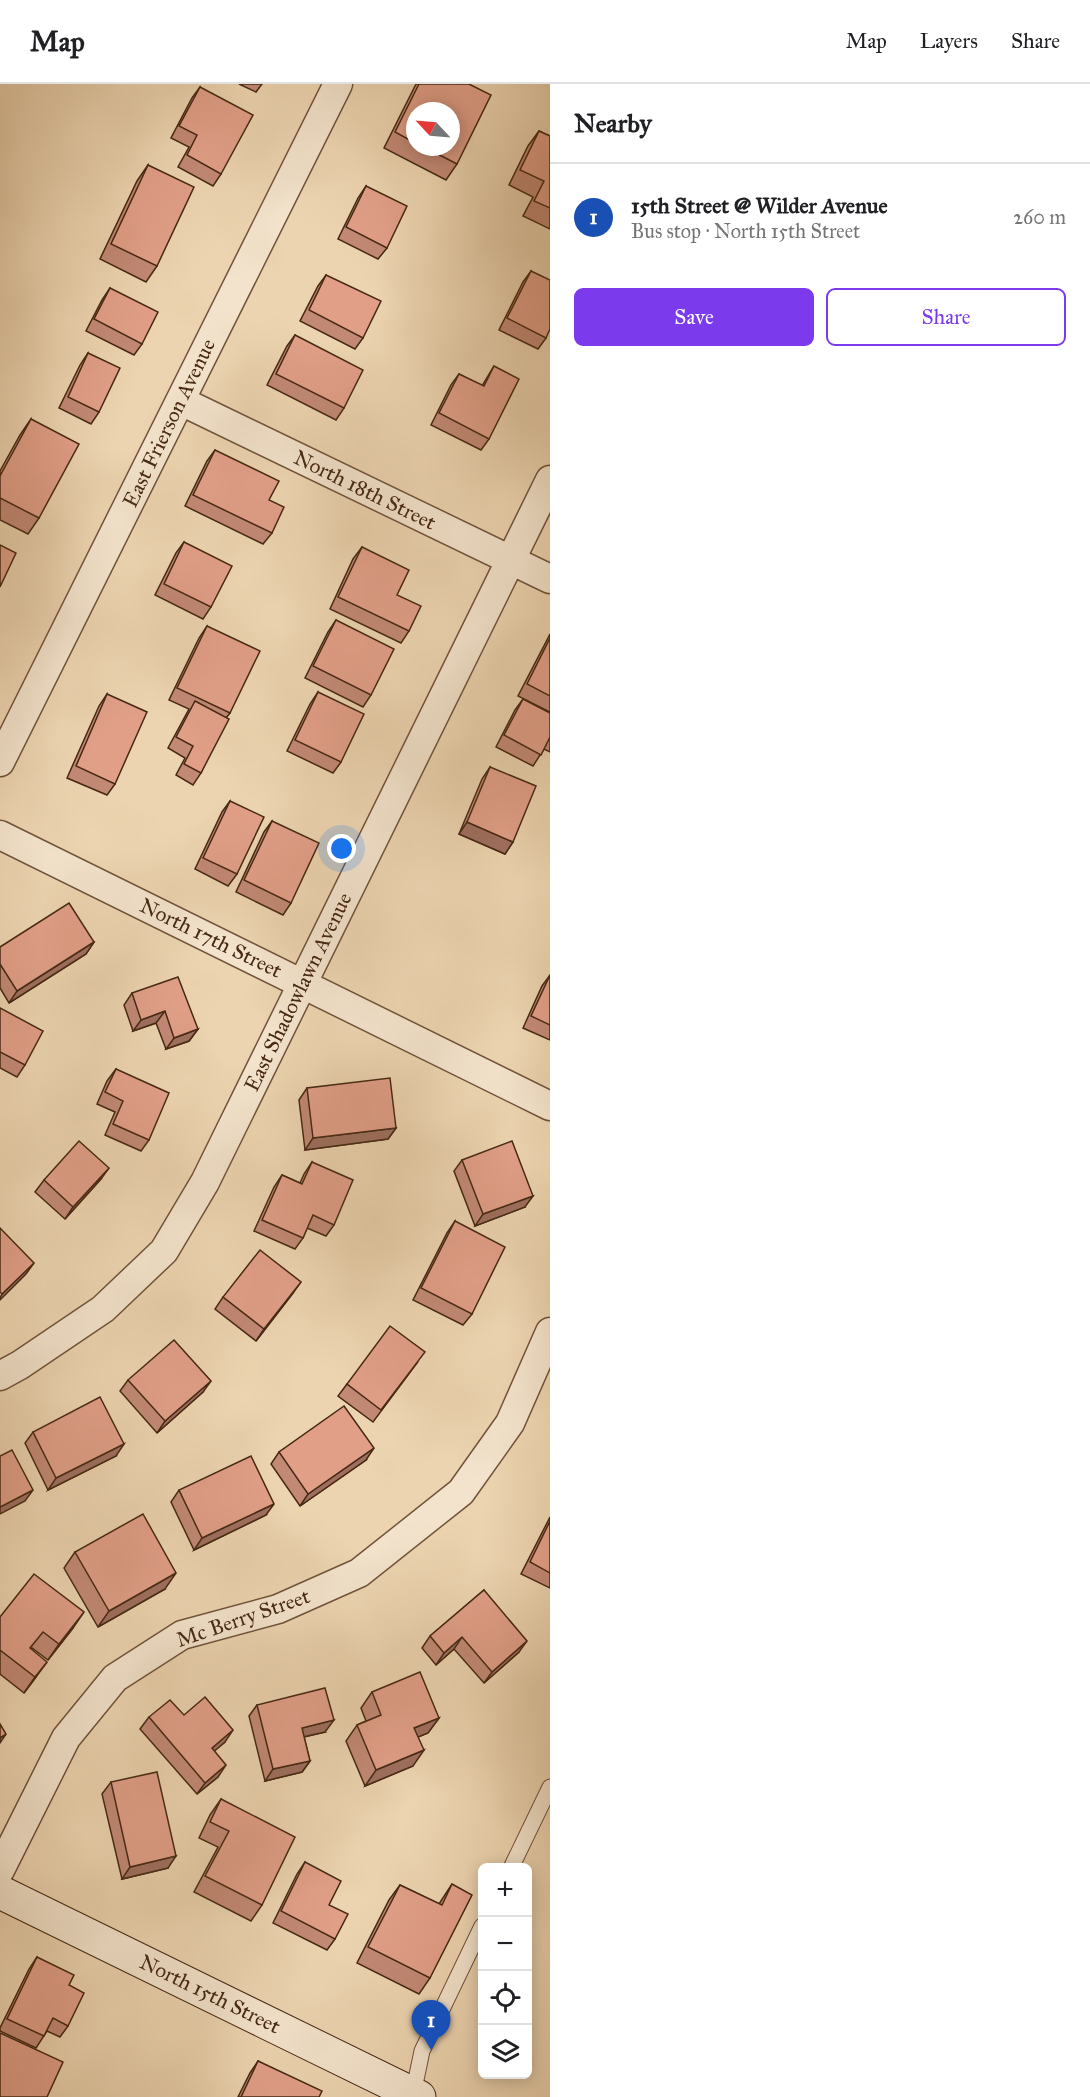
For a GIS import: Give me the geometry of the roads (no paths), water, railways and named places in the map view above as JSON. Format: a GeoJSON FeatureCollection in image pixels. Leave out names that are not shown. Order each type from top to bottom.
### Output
{"type":"FeatureCollection","features":[{"type":"Feature","properties":{"kind":"street","name":"East Frierson Avenue"},"geometry":{"type":"LineString","coordinates":[[0,762],[338,84]]}},
{"type":"Feature","properties":{"kind":"street","name":"North 18th Street"},"geometry":{"type":"LineString","coordinates":[[181,401],[550,579]]}},
{"type":"Feature","properties":{"kind":"street","name":"East Shadowlawn Avenue"},"geometry":{"type":"LineString","coordinates":[[0,1376],[20,1365],[103,1308],[164,1251],[205,1182],[550,480]]}},
{"type":"Feature","properties":{"kind":"street","name":"North 17th Street"},"geometry":{"type":"LineString","coordinates":[[0,835],[550,1106]]}},
{"type":"Feature","properties":{"kind":"street","name":"Mc Berry Street"},"geometry":{"type":"LineString","coordinates":[[0,1870],[66,1738],[115,1678],[182,1635],[278,1609],[359,1574],[461,1492],[510,1423],[550,1332]]}},
{"type":"Feature","properties":{"kind":"street","name":"North 15th Street"},"geometry":{"type":"LineString","coordinates":[[0,1892],[415,2096]]}},
{"type":"Feature","properties":{"kind":"lane"},"geometry":{"type":"LineString","coordinates":[[513,1863],[550,1787]]}},
{"type":"Feature","properties":{"kind":"lane"},"geometry":{"type":"LineString","coordinates":[[415,2096],[422,2051],[478,1936]]}},
{"type":"Feature","properties":{"kind":"place","name":"15th Street @ Wilder Avenue"},"geometry":{"type":"Point","coordinates":[431,2050]}}]}
